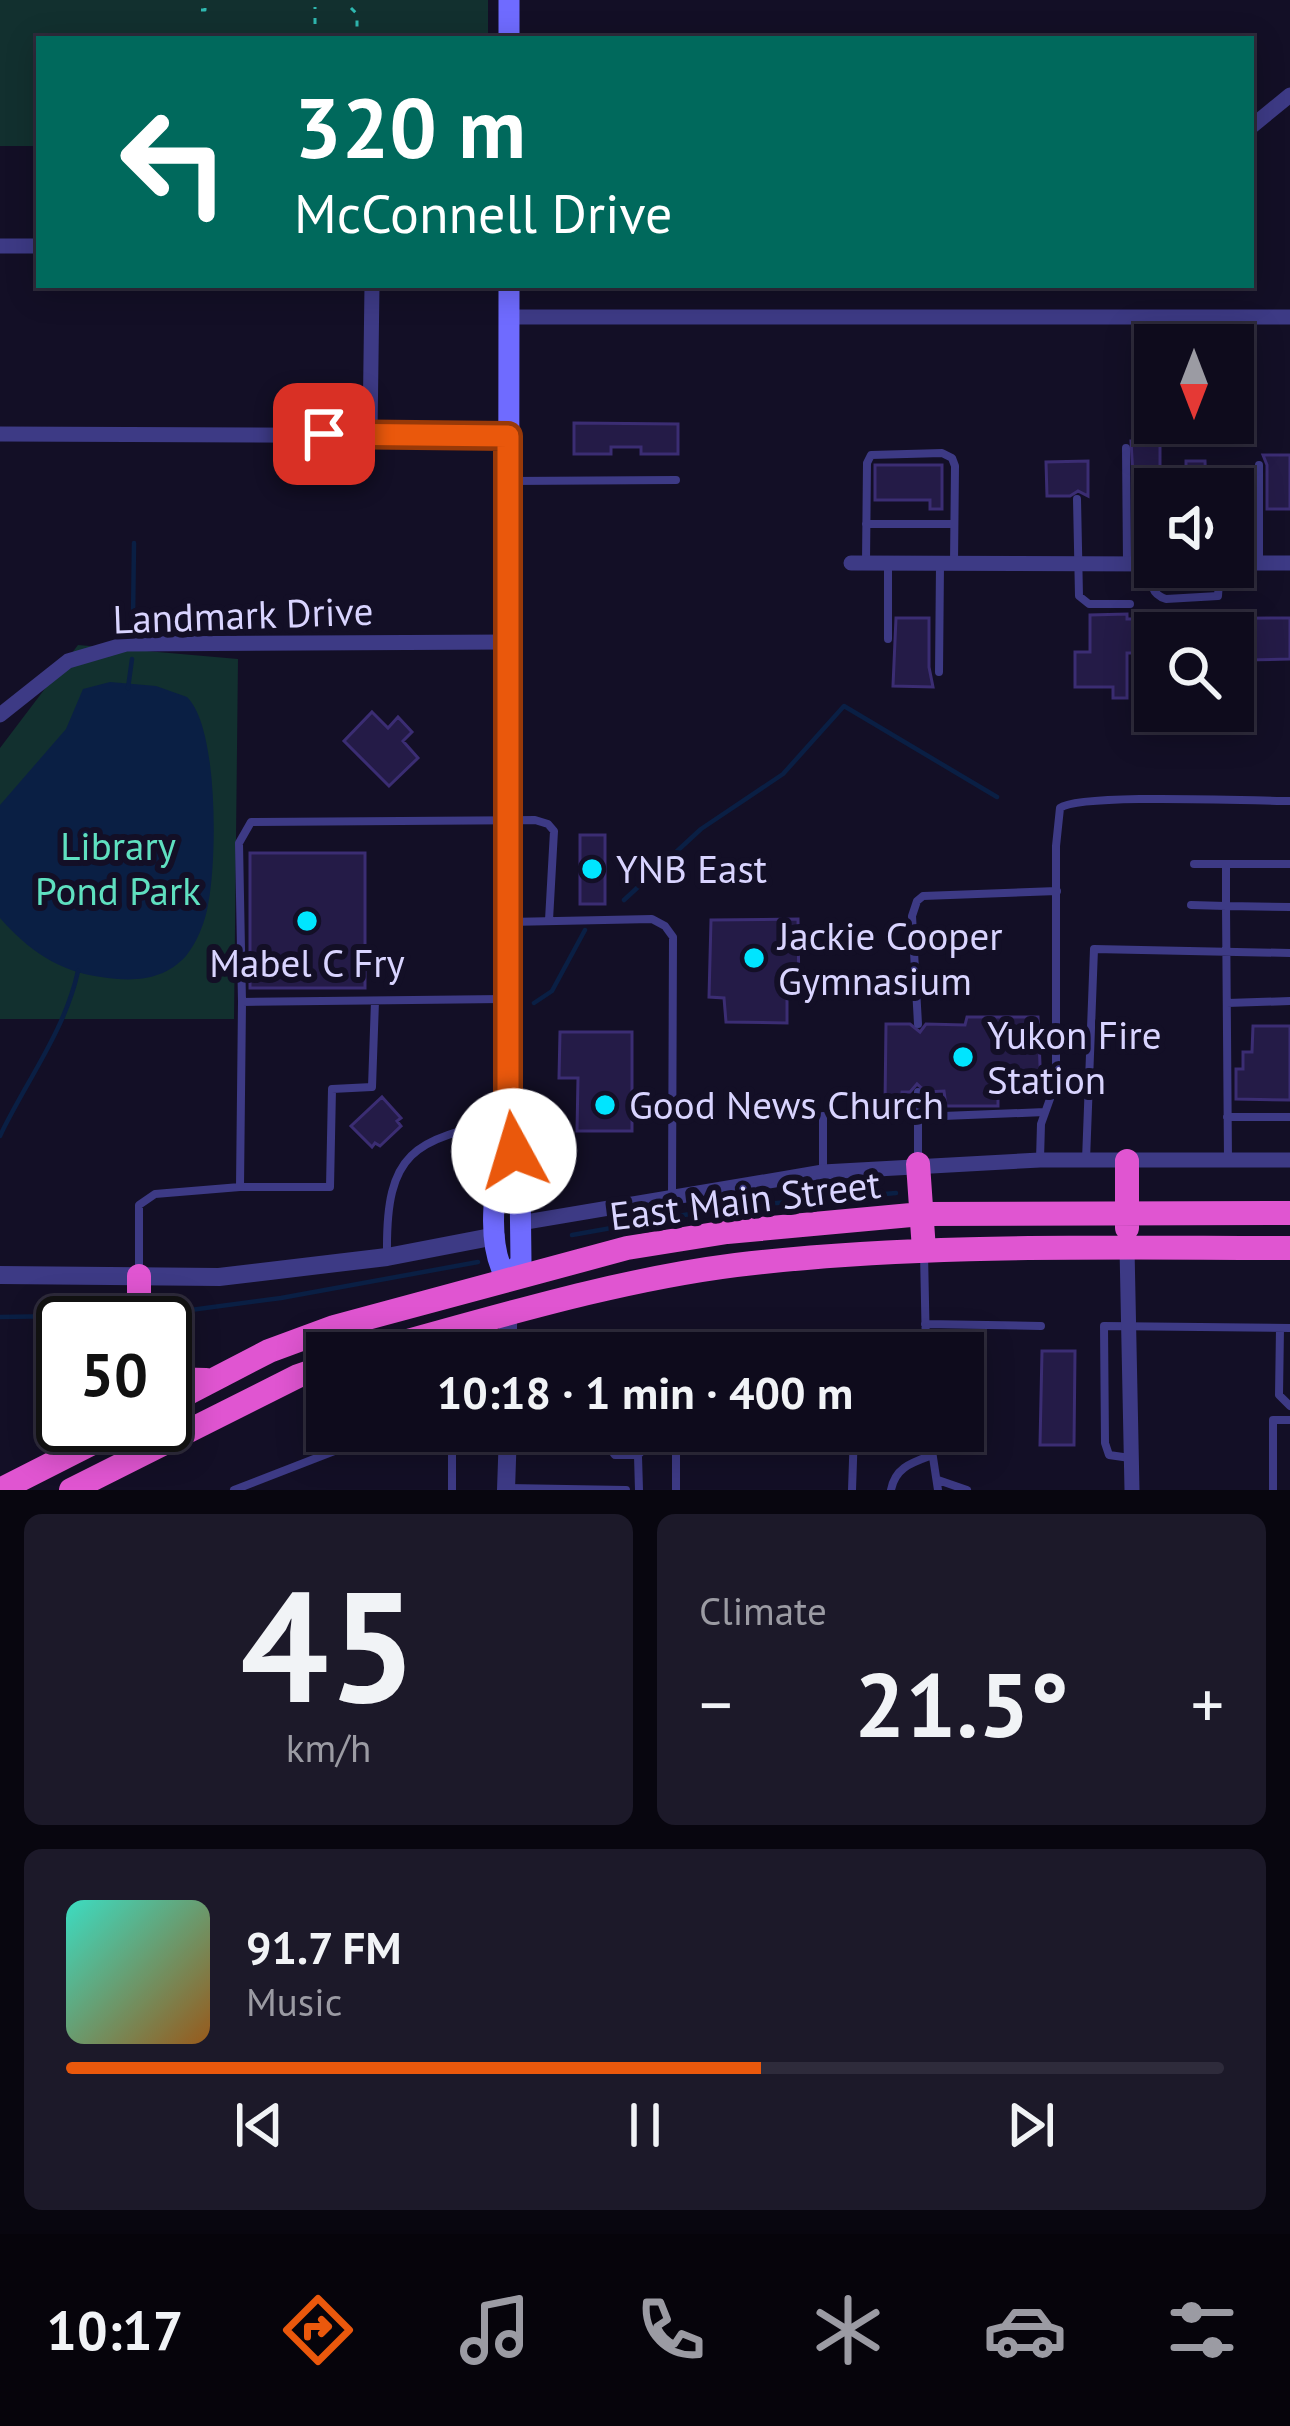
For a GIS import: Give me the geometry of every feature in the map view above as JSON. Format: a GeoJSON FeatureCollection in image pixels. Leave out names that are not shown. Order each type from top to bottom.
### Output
{"type":"FeatureCollection","features":[{"type":"Feature","properties":{"kind":"highway"},"geometry":{"type":"LineString","coordinates":[[1127,1161],[1127,1248]]}},
{"type":"Feature","properties":{"kind":"highway"},"geometry":{"type":"LineString","coordinates":[[918,1164],[924,1250]]}},
{"type":"Feature","properties":{"kind":"highway","name":"East Main Street"},"geometry":{"type":"LineString","coordinates":[[192,1391],[269,1351],[334,1327],[627,1248],[727,1232],[922,1214],[1290,1213]]}},
{"type":"Feature","properties":{"kind":"highway","name":"East Main Street"},"geometry":{"type":"LineString","coordinates":[[442,1332],[639,1281],[732,1266],[924,1250],[1290,1248]]}},
{"type":"Feature","properties":{"kind":"highway"},"geometry":{"type":"LineString","coordinates":[[139,1276],[139,1296]]}},
{"type":"Feature","properties":{"kind":"highway"},"geometry":{"type":"LineString","coordinates":[[507,1279],[508,1314]]}},
{"type":"Feature","properties":{"kind":"highway"},"geometry":{"type":"LineString","coordinates":[[71,1490],[306,1375]]}},
{"type":"Feature","properties":{"kind":"highway"},"geometry":{"type":"LineString","coordinates":[[192,1379],[214,1379]]}},
{"type":"Feature","properties":{"kind":"highway"},"geometry":{"type":"LineString","coordinates":[[0,1490],[79,1452]]}},
{"type":"Feature","properties":{"kind":"highway"},"geometry":{"type":"LineString","coordinates":[[99,1476],[122,1452]]}},
{"type":"Feature","properties":{"kind":"main road"},"geometry":{"type":"LineString","coordinates":[[509,0],[509,36]]}},
{"type":"Feature","properties":{"kind":"main road"},"geometry":{"type":"LineString","coordinates":[[508,288],[508,1120],[520,1182],[521,1262],[507,1279],[496,1262],[496,1182],[508,1120]]}},
{"type":"Feature","properties":{"kind":"street"},"geometry":{"type":"LineString","coordinates":[[1254,125],[1290,95]]}},
{"type":"Feature","properties":{"kind":"street"},"geometry":{"type":"LineString","coordinates":[[0,245],[36,246]]}},
{"type":"Feature","properties":{"kind":"street"},"geometry":{"type":"LineString","coordinates":[[370,434],[372,288]]}},
{"type":"Feature","properties":{"kind":"street"},"geometry":{"type":"LineString","coordinates":[[508,317],[1290,317]]}},
{"type":"Feature","properties":{"kind":"street"},"geometry":{"type":"LineString","coordinates":[[0,434],[508,436]]}},
{"type":"Feature","properties":{"kind":"street"},"geometry":{"type":"LineString","coordinates":[[858,563],[1134,564]]}},
{"type":"Feature","properties":{"kind":"street"},"geometry":{"type":"LineString","coordinates":[[1254,563],[1290,563]]}},
{"type":"Feature","properties":{"kind":"street","name":"Landmark Drive"},"geometry":{"type":"LineString","coordinates":[[0,715],[68,661],[126,644],[508,642]]}},
{"type":"Feature","properties":{"kind":"street","name":"East Main Street"},"geometry":{"type":"LineString","coordinates":[[520,1223],[823,1172],[918,1164],[1290,1160]]}},
{"type":"Feature","properties":{"kind":"street"},"geometry":{"type":"LineString","coordinates":[[0,1275],[219,1277],[387,1257],[496,1236]]}},
{"type":"Feature","properties":{"kind":"street"},"geometry":{"type":"LineString","coordinates":[[1127,1248],[1132,1490]]}},
{"type":"Feature","properties":{"kind":"street"},"geometry":{"type":"LineString","coordinates":[[508,1314],[508,1332]]}},
{"type":"Feature","properties":{"kind":"street"},"geometry":{"type":"LineString","coordinates":[[506,1489],[507,1452]]}},
{"type":"Feature","properties":{"kind":"lane"},"geometry":{"type":"LineString","coordinates":[[1126,448],[1127,564]]}},
{"type":"Feature","properties":{"kind":"lane"},"geometry":{"type":"LineString","coordinates":[[858,563],[871,455],[942,453],[952,458],[954,524],[939,672]]}},
{"type":"Feature","properties":{"kind":"lane"},"geometry":{"type":"LineString","coordinates":[[1259,465],[1259,563]]}},
{"type":"Feature","properties":{"kind":"lane"},"geometry":{"type":"LineString","coordinates":[[508,481],[676,480]]}},
{"type":"Feature","properties":{"kind":"lane"},"geometry":{"type":"LineString","coordinates":[[1077,499],[1082,602],[1130,604]]}},
{"type":"Feature","properties":{"kind":"lane"},"geometry":{"type":"LineString","coordinates":[[866,524],[954,524]]}},
{"type":"Feature","properties":{"kind":"lane"},"geometry":{"type":"LineString","coordinates":[[888,563],[889,639]]}},
{"type":"Feature","properties":{"kind":"lane"},"geometry":{"type":"LineString","coordinates":[[1153,588],[1166,599],[1218,596],[1219,588]]}},
{"type":"Feature","properties":{"kind":"lane"},"geometry":{"type":"LineString","coordinates":[[1040,1160],[1045,1112],[1056,1082],[1060,808],[1067,802],[1290,801]]}},
{"type":"Feature","properties":{"kind":"lane"},"geometry":{"type":"LineString","coordinates":[[240,1187],[239,843],[251,822],[535,820],[548,824],[554,831],[549,920]]}},
{"type":"Feature","properties":{"kind":"lane"},"geometry":{"type":"LineString","coordinates":[[1194,864],[1290,864]]}},
{"type":"Feature","properties":{"kind":"lane"},"geometry":{"type":"LineString","coordinates":[[1226,864],[1228,1160]]}},
{"type":"Feature","properties":{"kind":"lane"},"geometry":{"type":"LineString","coordinates":[[918,1024],[912,916],[916,901],[923,896],[1057,891]]}},
{"type":"Feature","properties":{"kind":"lane"},"geometry":{"type":"LineString","coordinates":[[1191,905],[1290,907]]}},
{"type":"Feature","properties":{"kind":"lane"},"geometry":{"type":"LineString","coordinates":[[508,922],[652,919],[673,937],[672,1195]]}},
{"type":"Feature","properties":{"kind":"lane"},"geometry":{"type":"LineString","coordinates":[[1086,1161],[1094,950],[1290,953]]}},
{"type":"Feature","properties":{"kind":"lane"},"geometry":{"type":"LineString","coordinates":[[242,1001],[508,999]]}},
{"type":"Feature","properties":{"kind":"lane"},"geometry":{"type":"LineString","coordinates":[[139,1276],[139,1205],[155,1193],[330,1187],[332,1089],[372,1087],[375,1000]]}},
{"type":"Feature","properties":{"kind":"lane"},"geometry":{"type":"LineString","coordinates":[[1227,1003],[1290,1001]]}},
{"type":"Feature","properties":{"kind":"lane"},"geometry":{"type":"LineString","coordinates":[[918,1092],[918,1164]]}},
{"type":"Feature","properties":{"kind":"lane"},"geometry":{"type":"LineString","coordinates":[[918,1117],[1045,1112]]}},
{"type":"Feature","properties":{"kind":"lane"},"geometry":{"type":"LineString","coordinates":[[823,1116],[823,1172]]}},
{"type":"Feature","properties":{"kind":"lane"},"geometry":{"type":"LineString","coordinates":[[1227,1117],[1290,1117]]}},
{"type":"Feature","properties":{"kind":"lane"},"geometry":{"type":"LineString","coordinates":[[387,1257],[391,1186],[407,1158],[449,1132],[508,1120]]}},
{"type":"Feature","properties":{"kind":"lane"},"geometry":{"type":"LineString","coordinates":[[924,1250],[925,1332]]}},
{"type":"Feature","properties":{"kind":"lane"},"geometry":{"type":"LineString","coordinates":[[925,1324],[1041,1325]]}},
{"type":"Feature","properties":{"kind":"lane"},"geometry":{"type":"LineString","coordinates":[[965,1325],[965,1332]]}},
{"type":"Feature","properties":{"kind":"lane"},"geometry":{"type":"LineString","coordinates":[[1132,1459],[1109,1455],[1105,1442],[1104,1326],[1285,1328],[1279,1395],[1290,1406]]}},
{"type":"Feature","properties":{"kind":"lane"},"geometry":{"type":"LineString","coordinates":[[1273,1490],[1273,1420],[1290,1420]]}},
{"type":"Feature","properties":{"kind":"lane"},"geometry":{"type":"LineString","coordinates":[[234,1490],[332,1452]]}},
{"type":"Feature","properties":{"kind":"lane"},"geometry":{"type":"LineString","coordinates":[[452,1452],[452,1490]]}},
{"type":"Feature","properties":{"kind":"lane"},"geometry":{"type":"LineString","coordinates":[[613,1452],[641,1452]]}},
{"type":"Feature","properties":{"kind":"lane"},"geometry":{"type":"LineString","coordinates":[[676,1452],[676,1490]]}},
{"type":"Feature","properties":{"kind":"lane"},"geometry":{"type":"LineString","coordinates":[[852,1490],[853,1452]]}},
{"type":"Feature","properties":{"kind":"lane"},"geometry":{"type":"LineString","coordinates":[[930,1452],[938,1485],[967,1490]]}},
{"type":"Feature","properties":{"kind":"lane"},"geometry":{"type":"LineString","coordinates":[[638,1455],[639,1490]]}},
{"type":"Feature","properties":{"kind":"lane"},"geometry":{"type":"LineString","coordinates":[[891,1490],[894,1477],[906,1465],[930,1456]]}},
{"type":"Feature","properties":{"kind":"lane"},"geometry":{"type":"LineString","coordinates":[[506,1489],[626,1490]]}},
{"type":"Feature","properties":{"kind":"path"},"geometry":{"type":"LineString","coordinates":[[201,10],[205,10],[205,0]]}},
{"type":"Feature","properties":{"kind":"path"},"geometry":{"type":"LineString","coordinates":[[315,7],[315,36]]}},
{"type":"Feature","properties":{"kind":"path"},"geometry":{"type":"LineString","coordinates":[[351,8],[357,14],[357,35]]}},
{"type":"Feature","properties":{"kind":"path"},"geometry":{"type":"LineString","coordinates":[[274,34],[284,36]]}},
{"type":"Feature","properties":{"kind":"green space"},"geometry":{"type":"Polygon","coordinates":[[[0,0],[488,0],[488,36],[36,36],[36,146],[0,146],[0,0]]]}},
{"type":"Feature","properties":{"kind":"green space","name":"Library Pond Park"},"geometry":{"type":"Polygon","coordinates":[[[78,645],[238,659],[234,1019],[0,1019],[0,748],[78,645]]]}},
{"type":"Feature","properties":{"kind":"water","name":"Library Pond Park"},"geometry":{"type":"Polygon","coordinates":[[[110,682],[156,686],[187,697],[205,737],[213,796],[211,885],[200,932],[190,951],[168,971],[136,979],[86,974],[58,964],[21,940],[0,918],[0,805],[66,729],[83,689],[110,682]]]}},
{"type":"Feature","properties":{"kind":"building"},"geometry":{"type":"Polygon","coordinates":[[[574,423],[678,424],[678,454],[641,454],[641,447],[611,447],[611,454],[574,454],[574,423]]]}},
{"type":"Feature","properties":{"kind":"building"},"geometry":{"type":"Polygon","coordinates":[[[1131,441],[1160,444],[1160,468],[1134,468],[1134,493],[1131,441]]]}},
{"type":"Feature","properties":{"kind":"building"},"geometry":{"type":"Polygon","coordinates":[[[1263,455],[1290,455],[1290,509],[1267,509],[1263,455]]]}},
{"type":"Feature","properties":{"kind":"building"},"geometry":{"type":"Polygon","coordinates":[[[1088,461],[1088,496],[1078,491],[1070,496],[1047,496],[1046,462],[1088,461]]]}},
{"type":"Feature","properties":{"kind":"building"},"geometry":{"type":"Polygon","coordinates":[[[1186,461],[1205,461],[1205,468],[1186,468],[1186,461]]]}},
{"type":"Feature","properties":{"kind":"building"},"geometry":{"type":"Polygon","coordinates":[[[875,465],[942,465],[942,509],[930,509],[930,500],[875,500],[875,465]]]}},
{"type":"Feature","properties":{"kind":"building"},"geometry":{"type":"Polygon","coordinates":[[[1127,614],[1127,619],[1134,619],[1134,653],[1127,653],[1127,698],[1113,698],[1113,687],[1075,687],[1075,652],[1090,652],[1090,615],[1127,614]]]}},
{"type":"Feature","properties":{"kind":"building"},"geometry":{"type":"Polygon","coordinates":[[[896,618],[929,618],[933,687],[893,686],[896,618]]]}},
{"type":"Feature","properties":{"kind":"building"},"geometry":{"type":"Polygon","coordinates":[[[1254,618],[1290,618],[1290,659],[1254,660],[1254,618]]]}},
{"type":"Feature","properties":{"kind":"building"},"geometry":{"type":"Polygon","coordinates":[[[372,712],[388,728],[398,717],[412,732],[403,741],[418,758],[389,786],[344,741],[372,712]]]}},
{"type":"Feature","properties":{"kind":"building","name":"YNB East"},"geometry":{"type":"Polygon","coordinates":[[[580,835],[605,835],[605,904],[580,904],[580,835]]]}},
{"type":"Feature","properties":{"kind":"building","name":"Mabel C Fry"},"geometry":{"type":"Polygon","coordinates":[[[250,853],[365,853],[365,988],[250,988],[250,853]]]}},
{"type":"Feature","properties":{"kind":"building","name":"Jackie Cooper Gymnasium"},"geometry":{"type":"Polygon","coordinates":[[[798,919],[799,998],[787,998],[787,1023],[726,1022],[724,998],[709,997],[711,920],[798,919]]]}},
{"type":"Feature","properties":{"kind":"building","name":"Yukon Fire Station"},"geometry":{"type":"Polygon","coordinates":[[[967,1017],[1038,1017],[1041,1088],[998,1088],[998,1106],[946,1106],[944,1091],[926,1092],[917,1084],[910,1092],[902,1092],[901,1104],[885,1105],[886,1024],[910,1024],[920,1032],[926,1024],[965,1025],[967,1017]]]}},
{"type":"Feature","properties":{"kind":"building"},"geometry":{"type":"Polygon","coordinates":[[[1253,1026],[1290,1026],[1290,1100],[1236,1099],[1236,1069],[1243,1069],[1243,1052],[1252,1052],[1253,1026]]]}},
{"type":"Feature","properties":{"kind":"building","name":"Good News Church"},"geometry":{"type":"Polygon","coordinates":[[[560,1032],[632,1032],[632,1131],[577,1131],[578,1078],[559,1078],[560,1032]]]}},
{"type":"Feature","properties":{"kind":"building"},"geometry":{"type":"Polygon","coordinates":[[[382,1097],[401,1118],[397,1121],[401,1126],[380,1146],[372,1147],[351,1126],[382,1097]]]}},
{"type":"Feature","properties":{"kind":"building"},"geometry":{"type":"Polygon","coordinates":[[[1042,1351],[1075,1351],[1074,1445],[1040,1445],[1042,1351]]]}},
{"type":"Feature","properties":{"kind":"waterway"},"geometry":{"type":"LineString","coordinates":[[133,619],[134,543]]}},
{"type":"Feature","properties":{"kind":"waterway"},"geometry":{"type":"LineString","coordinates":[[128,688],[132,659]]}},
{"type":"Feature","properties":{"kind":"waterway"},"geometry":{"type":"LineString","coordinates":[[624,900],[701,829],[783,774],[844,706],[997,797]]}},
{"type":"Feature","properties":{"kind":"waterway"},"geometry":{"type":"LineString","coordinates":[[534,1003],[552,991],[585,930]]}},
{"type":"Feature","properties":{"kind":"waterway"},"geometry":{"type":"LineString","coordinates":[[0,1136],[54,1036],[78,971]]}},
{"type":"Feature","properties":{"kind":"waterway"},"geometry":{"type":"LineString","coordinates":[[572,1235],[729,1207],[896,1193]]}},
{"type":"Feature","properties":{"kind":"waterway"},"geometry":{"type":"LineString","coordinates":[[192,1310],[478,1262]]}},
{"type":"Feature","properties":{"kind":"waterway"},"geometry":{"type":"LineString","coordinates":[[0,1317],[36,1316]]}},
{"type":"Feature","properties":{"kind":"place","name":"YNB East"},"geometry":{"type":"Point","coordinates":[592,869]}},
{"type":"Feature","properties":{"kind":"place","name":"Mabel C Fry"},"geometry":{"type":"Point","coordinates":[307,921]}},
{"type":"Feature","properties":{"kind":"place","name":"Jackie Cooper Gymnasium"},"geometry":{"type":"Point","coordinates":[754,958]}},
{"type":"Feature","properties":{"kind":"place","name":"Yukon Fire Station"},"geometry":{"type":"Point","coordinates":[963,1057]}},
{"type":"Feature","properties":{"kind":"place","name":"Good News Church"},"geometry":{"type":"Point","coordinates":[605,1105]}},
{"type":"Feature","properties":{"kind":"route"},"geometry":{"type":"LineString","coordinates":[[324,434],[508,436],[508,1120],[514,1151]]}}]}
